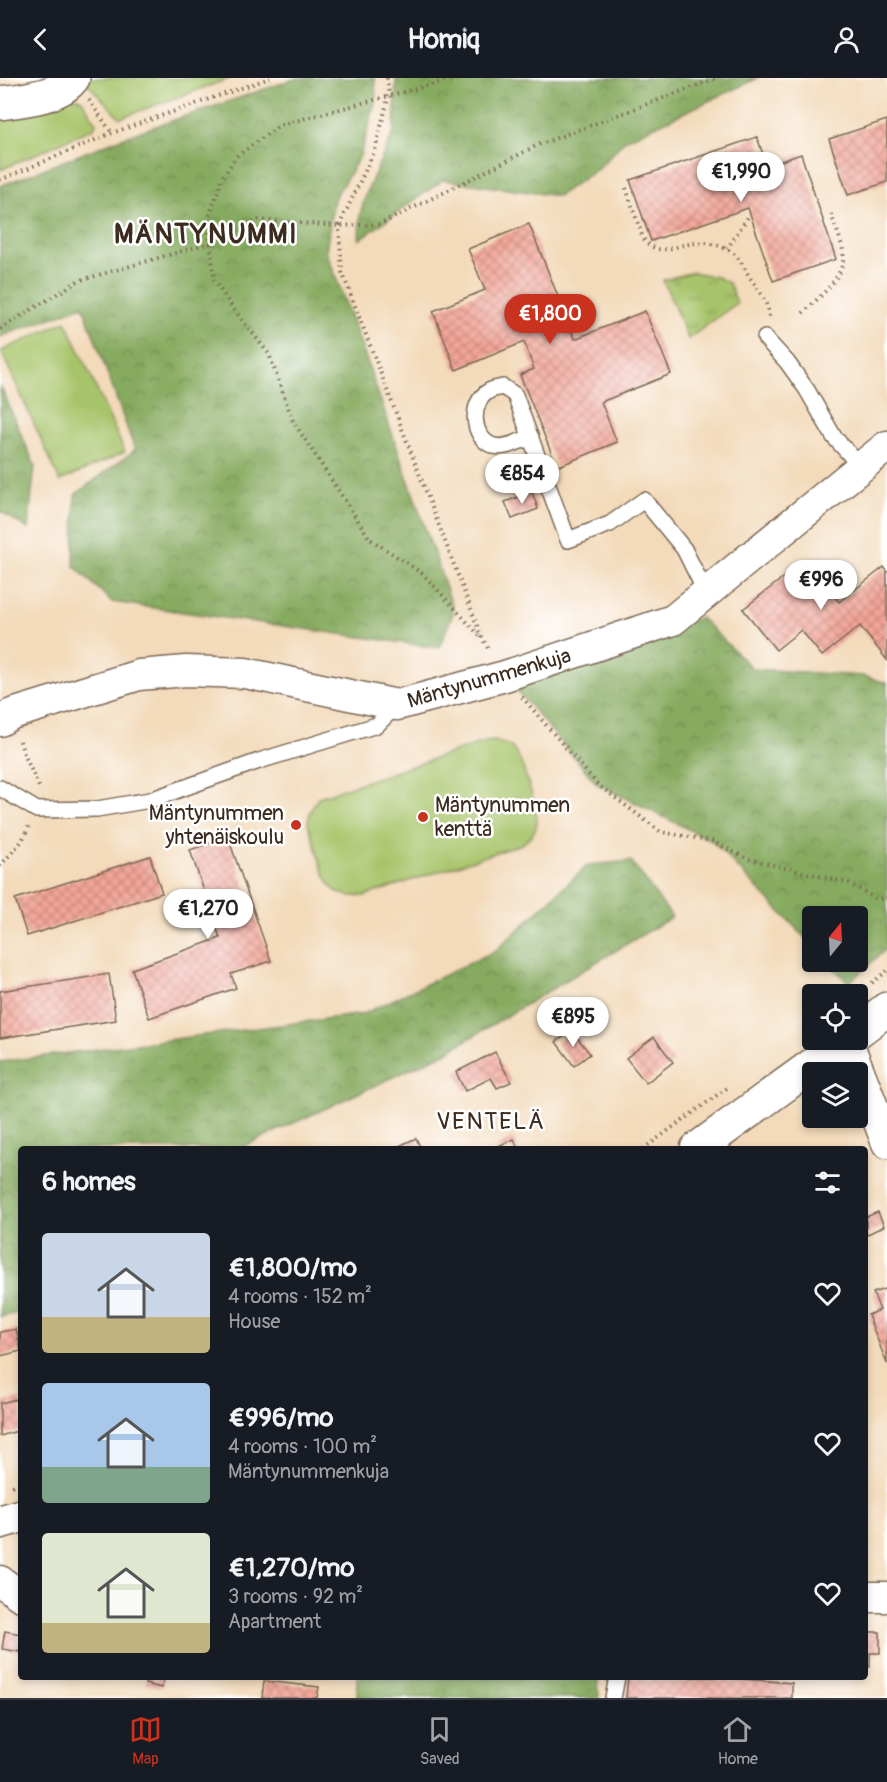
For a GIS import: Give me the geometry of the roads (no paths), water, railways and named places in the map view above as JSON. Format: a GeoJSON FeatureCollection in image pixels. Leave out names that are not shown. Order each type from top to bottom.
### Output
{"type":"FeatureCollection","features":[{"type":"Feature","properties":{"kind":"street"},"geometry":{"type":"LineString","coordinates":[[0,101],[21,78]]}},
{"type":"Feature","properties":{"kind":"street"},"geometry":{"type":"LineString","coordinates":[[0,101],[28,99],[49,93],[70,82],[73,78]]}},
{"type":"Feature","properties":{"kind":"street","name":"Mäntynummenkuja"},"geometry":{"type":"LineString","coordinates":[[0,721],[12,714],[140,675],[186,671],[246,673],[398,705],[505,676],[673,620],[887,446]]}},
{"type":"Feature","properties":{"kind":"street"},"geometry":{"type":"LineString","coordinates":[[868,1023],[887,1009]]}},
{"type":"Feature","properties":{"kind":"street"},"geometry":{"type":"LineString","coordinates":[[702,1146],[833,1050]]}},
{"type":"Feature","properties":{"kind":"street"},"geometry":{"type":"LineString","coordinates":[[851,1050],[887,1143]]}},
{"type":"Feature","properties":{"kind":"street"},"geometry":{"type":"LineString","coordinates":[[0,1522],[18,1517]]}},
{"type":"Feature","properties":{"kind":"street"},"geometry":{"type":"LineString","coordinates":[[0,1581],[18,1594]]}},
{"type":"Feature","properties":{"kind":"street"},"geometry":{"type":"LineString","coordinates":[[868,1597],[887,1597]]}},
{"type":"Feature","properties":{"kind":"lane"},"geometry":{"type":"LineString","coordinates":[[765,338],[787,362],[807,390],[834,437],[861,467]]}},
{"type":"Feature","properties":{"kind":"lane"},"geometry":{"type":"LineString","coordinates":[[531,437],[568,540],[610,524],[644,500],[684,549],[706,593]]}},
{"type":"Feature","properties":{"kind":"lane"},"geometry":{"type":"LineString","coordinates":[[0,788],[37,810],[97,809],[150,800],[259,761],[377,725],[398,705]]}},
{"type":"Feature","properties":{"kind":"lane"},"geometry":{"type":"LineString","coordinates":[[613,1698],[616,1680]]}},
{"type":"Feature","properties":{"kind":"place","name":"Mäntynummen kenttä"},"geometry":{"type":"Point","coordinates":[423,817]}},
{"type":"Feature","properties":{"kind":"place","name":"Mäntynummen yhtenäiskoulu"},"geometry":{"type":"Point","coordinates":[296,825]}},
{"type":"Feature","properties":{"kind":"district","name":"MÄNTYNUMMI"},"geometry":{"type":"Point","coordinates":[206,234]}},
{"type":"Feature","properties":{"kind":"district","name":"VENTELÄ"},"geometry":{"type":"Point","coordinates":[491,1121]}}]}
